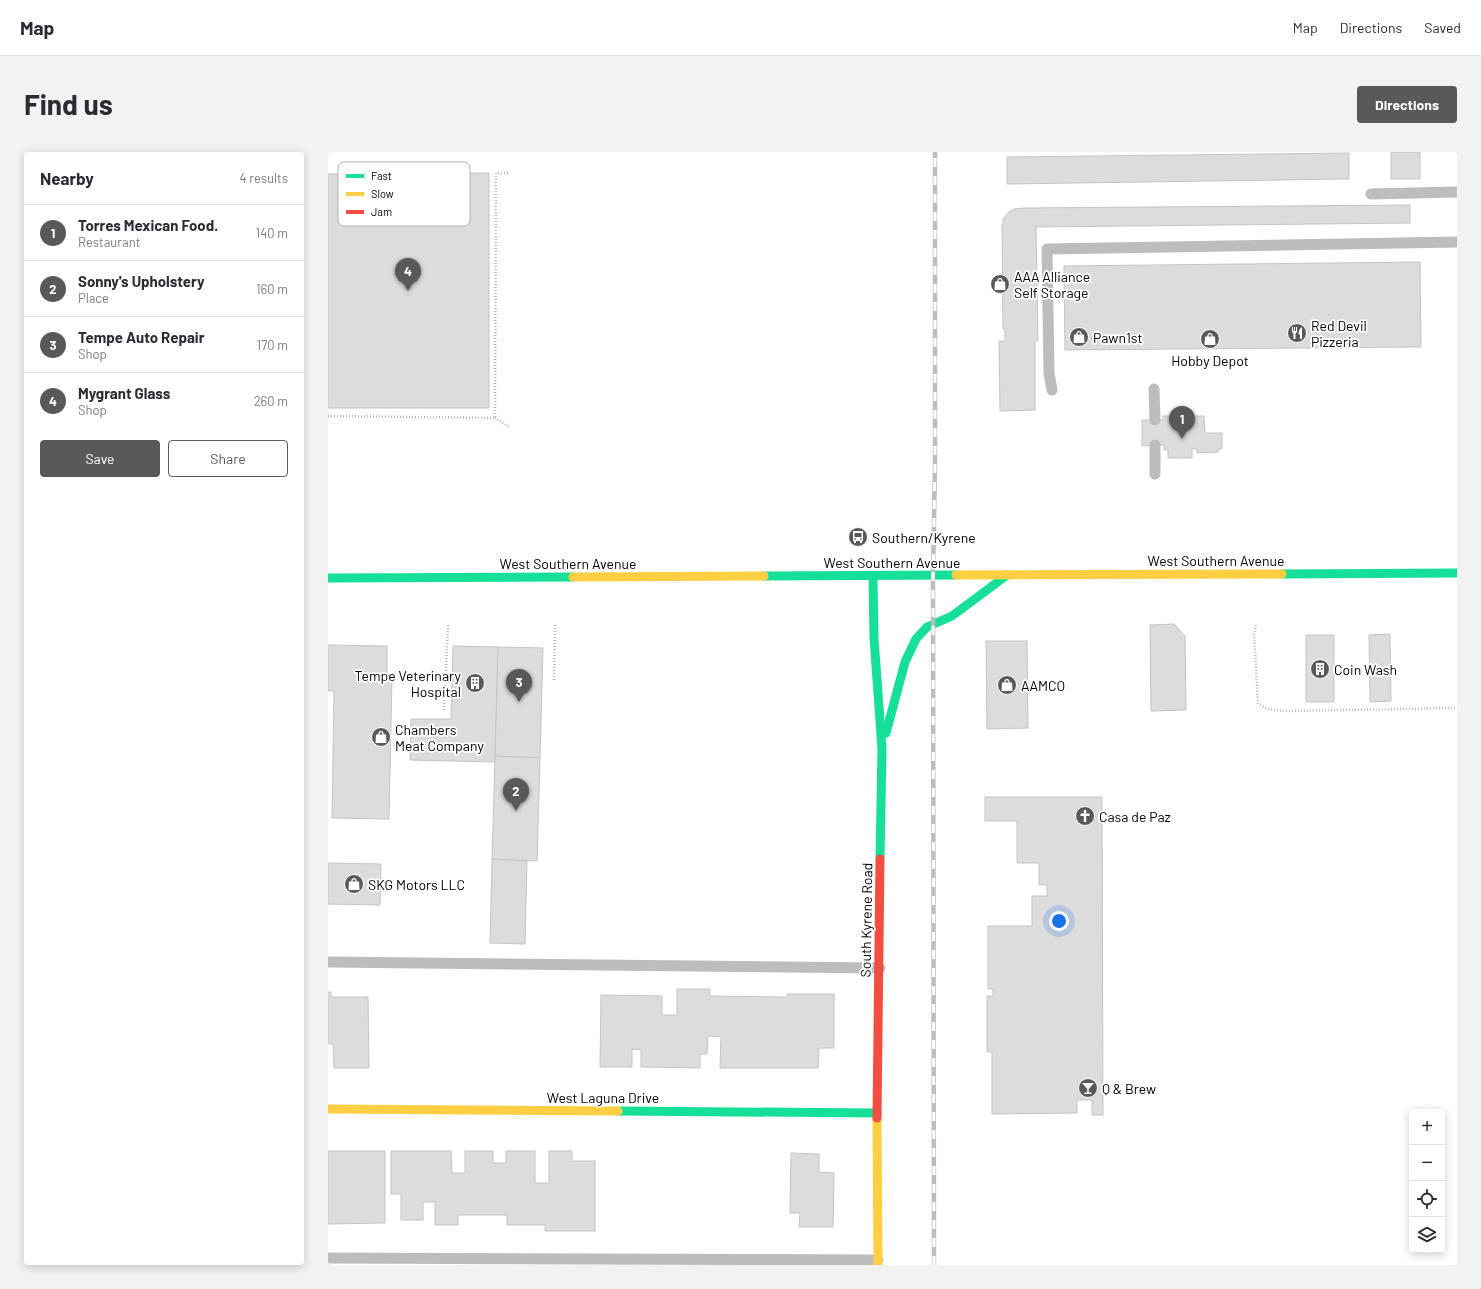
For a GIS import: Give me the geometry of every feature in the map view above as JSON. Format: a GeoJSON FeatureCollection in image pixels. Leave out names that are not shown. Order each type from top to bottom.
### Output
{"type":"FeatureCollection","features":[{"type":"Feature","properties":{"kind":"main road","name":"West Southern Avenue"},"geometry":{"type":"LineString","coordinates":[[328,578],[1457,573]]}},
{"type":"Feature","properties":{"kind":"main road"},"geometry":{"type":"LineString","coordinates":[[882,749],[905,662],[916,639],[926,627],[952,616],[1007,575]]}},
{"type":"Feature","properties":{"kind":"main road","name":"South Kyrene Road"},"geometry":{"type":"LineString","coordinates":[[873,576],[874,638],[882,749],[877,1113],[878,1262]]}},
{"type":"Feature","properties":{"kind":"main road","name":"West Laguna Drive"},"geometry":{"type":"LineString","coordinates":[[328,1109],[877,1113]]}},
{"type":"Feature","properties":{"kind":"lane"},"geometry":{"type":"LineString","coordinates":[[1371,194],[1457,192]]}},
{"type":"Feature","properties":{"kind":"lane"},"geometry":{"type":"LineString","coordinates":[[1052,390],[1049,373],[1047,249],[1457,242]]}},
{"type":"Feature","properties":{"kind":"lane"},"geometry":{"type":"LineString","coordinates":[[1154,389],[1155,420]]}},
{"type":"Feature","properties":{"kind":"lane"},"geometry":{"type":"LineString","coordinates":[[1155,445],[1155,474]]}},
{"type":"Feature","properties":{"kind":"lane"},"geometry":{"type":"LineString","coordinates":[[328,962],[880,968]]}},
{"type":"Feature","properties":{"kind":"lane"},"geometry":{"type":"LineString","coordinates":[[328,1258],[878,1262]]}},
{"type":"Feature","properties":{"kind":"path"},"geometry":{"type":"LineString","coordinates":[[495,418],[496,173],[509,172]]}},
{"type":"Feature","properties":{"kind":"path"},"geometry":{"type":"LineString","coordinates":[[328,416],[495,418],[509,427]]}},
{"type":"Feature","properties":{"kind":"path"},"geometry":{"type":"LineString","coordinates":[[444,710],[448,625]]}},
{"type":"Feature","properties":{"kind":"path"},"geometry":{"type":"LineString","coordinates":[[554,680],[555,625]]}},
{"type":"Feature","properties":{"kind":"path"},"geometry":{"type":"LineString","coordinates":[[1256,625],[1254,634],[1258,703],[1264,708],[1271,710],[1457,708]]}},
{"type":"Feature","properties":{"kind":"building"},"geometry":{"type":"Polygon","coordinates":[[[1391,152],[1420,152],[1420,179],[1391,179],[1391,152]]]}},
{"type":"Feature","properties":{"kind":"building"},"geometry":{"type":"Polygon","coordinates":[[[1349,153],[1349,179],[1007,184],[1007,157],[1349,153]]]}},
{"type":"Feature","properties":{"kind":"building"},"geometry":{"type":"Polygon","coordinates":[[[470,173],[489,173],[489,408],[328,408],[328,174],[338,174],[338,226],[470,226],[470,173]]]}},
{"type":"Feature","properties":{"kind":"building"},"geometry":{"type":"Polygon","coordinates":[[[1410,205],[1410,223],[1036,227],[1038,341],[1035,341],[1035,410],[1000,411],[999,341],[1005,341],[1005,329],[1003,329],[1002,225],[1003,219],[1010,211],[1024,208],[1410,205]]]}},
{"type":"Feature","properties":{"kind":"building"},"geometry":{"type":"Polygon","coordinates":[[[1420,262],[1421,347],[1065,350],[1064,266],[1420,262]]]}},
{"type":"Feature","properties":{"kind":"building"},"geometry":{"type":"Polygon","coordinates":[[[1163,416],[1204,416],[1205,433],[1222,433],[1222,449],[1218,449],[1218,452],[1197,453],[1197,449],[1192,449],[1192,458],[1168,458],[1168,450],[1164,450],[1164,445],[1142,446],[1142,420],[1163,420],[1163,416]]]}},
{"type":"Feature","properties":{"kind":"building"},"geometry":{"type":"Polygon","coordinates":[[[1174,624],[1185,636],[1186,710],[1151,711],[1150,625],[1174,624]]]}},
{"type":"Feature","properties":{"kind":"building","name":"Coin Wash"},"geometry":{"type":"Polygon","coordinates":[[[1390,634],[1391,701],[1370,702],[1369,635],[1390,634]]]}},
{"type":"Feature","properties":{"kind":"building","name":"Coin Wash"},"geometry":{"type":"Polygon","coordinates":[[[1306,635],[1334,635],[1334,702],[1306,702],[1306,635]]]}},
{"type":"Feature","properties":{"kind":"building","name":"AAMCO"},"geometry":{"type":"Polygon","coordinates":[[[986,641],[1027,641],[1028,728],[987,729],[986,641]]]}},
{"type":"Feature","properties":{"kind":"building"},"geometry":{"type":"Polygon","coordinates":[[[328,645],[387,646],[387,677],[392,677],[389,819],[332,818],[334,691],[328,691],[328,645]]]}},
{"type":"Feature","properties":{"kind":"building","name":"Tempe Veterinary Hospital"},"geometry":{"type":"Polygon","coordinates":[[[453,646],[498,647],[495,762],[410,760],[411,719],[451,719],[453,646]]]}},
{"type":"Feature","properties":{"kind":"building"},"geometry":{"type":"Polygon","coordinates":[[[498,647],[543,648],[540,758],[495,756],[498,647]]]}},
{"type":"Feature","properties":{"kind":"building"},"geometry":{"type":"Polygon","coordinates":[[[495,756],[540,758],[537,861],[492,859],[495,756]]]}},
{"type":"Feature","properties":{"kind":"building"},"geometry":{"type":"Polygon","coordinates":[[[985,797],[1102,797],[1103,1115],[1092,1115],[1092,1100],[1077,1100],[1077,1113],[992,1114],[992,1052],[987,1052],[987,996],[993,996],[993,989],[988,989],[988,926],[1032,926],[1032,896],[1047,896],[1047,885],[1039,885],[1039,863],[1017,863],[1017,821],[985,821],[985,797]]]}},
{"type":"Feature","properties":{"kind":"building"},"geometry":{"type":"Polygon","coordinates":[[[492,859],[527,861],[525,944],[490,943],[492,859]]]}},
{"type":"Feature","properties":{"kind":"building","name":"SKG Motors LLC"},"geometry":{"type":"Polygon","coordinates":[[[328,863],[381,864],[380,905],[328,904],[328,863]]]}},
{"type":"Feature","properties":{"kind":"building"},"geometry":{"type":"Polygon","coordinates":[[[677,989],[710,989],[710,996],[787,997],[787,994],[834,994],[834,1048],[819,1048],[818,1068],[720,1068],[721,1037],[708,1036],[707,1054],[700,1054],[700,1068],[641,1067],[641,1050],[632,1049],[632,1067],[600,1067],[601,995],[662,996],[662,1015],[677,1015],[677,989]]]}},
{"type":"Feature","properties":{"kind":"building"},"geometry":{"type":"Polygon","coordinates":[[[328,992],[331,992],[331,997],[368,997],[369,1068],[334,1068],[333,1044],[328,1044],[328,992]]]}},
{"type":"Feature","properties":{"kind":"building"},"geometry":{"type":"Polygon","coordinates":[[[328,1151],[385,1151],[385,1223],[328,1224],[328,1151]]]}},
{"type":"Feature","properties":{"kind":"building"},"geometry":{"type":"Polygon","coordinates":[[[391,1151],[451,1151],[452,1173],[465,1173],[465,1151],[493,1151],[493,1163],[506,1163],[506,1151],[535,1151],[535,1183],[549,1183],[549,1151],[572,1151],[572,1161],[595,1161],[595,1231],[545,1231],[545,1225],[507,1225],[507,1215],[458,1215],[458,1225],[435,1225],[435,1202],[423,1202],[423,1220],[401,1220],[401,1194],[391,1194],[391,1151]]]}},
{"type":"Feature","properties":{"kind":"building"},"geometry":{"type":"Polygon","coordinates":[[[791,1153],[819,1154],[819,1172],[834,1173],[833,1227],[799,1227],[800,1213],[790,1213],[791,1153]]]}},
{"type":"Feature","properties":{"kind":"railway"},"geometry":{"type":"LineString","coordinates":[[934,1265],[933,576],[935,465],[935,152]]}},
{"type":"Feature","properties":{"kind":"traffic: fast"},"geometry":{"type":"LineString","coordinates":[[1282,574],[1457,573]]}},
{"type":"Feature","properties":{"kind":"traffic: fast"},"geometry":{"type":"LineString","coordinates":[[764,576],[956,575]]}},
{"type":"Feature","properties":{"kind":"traffic: fast"},"geometry":{"type":"LineString","coordinates":[[886,733],[905,662],[916,639],[927,627],[952,616],[1007,575]]}},
{"type":"Feature","properties":{"kind":"traffic: fast"},"geometry":{"type":"LineString","coordinates":[[873,576],[874,638],[882,749],[880,859]]}},
{"type":"Feature","properties":{"kind":"traffic: fast"},"geometry":{"type":"LineString","coordinates":[[328,578],[573,577]]}},
{"type":"Feature","properties":{"kind":"traffic: fast"},"geometry":{"type":"LineString","coordinates":[[618,1111],[877,1113]]}},
{"type":"Feature","properties":{"kind":"traffic: slow"},"geometry":{"type":"LineString","coordinates":[[956,575],[1282,574]]}},
{"type":"Feature","properties":{"kind":"traffic: slow"},"geometry":{"type":"LineString","coordinates":[[573,577],[764,576]]}},
{"type":"Feature","properties":{"kind":"traffic: slow"},"geometry":{"type":"LineString","coordinates":[[328,1109],[618,1111]]}},
{"type":"Feature","properties":{"kind":"traffic: slow"},"geometry":{"type":"LineString","coordinates":[[877,1118],[878,1265]]}},
{"type":"Feature","properties":{"kind":"traffic: jam"},"geometry":{"type":"LineString","coordinates":[[877,1118],[880,859]]}},
{"type":"Feature","properties":{"kind":"place","name":"AAA Alliance Self Storage"},"geometry":{"type":"Point","coordinates":[1000,284]}},
{"type":"Feature","properties":{"kind":"place","name":"Mygrant Glass"},"geometry":{"type":"Point","coordinates":[408,291]}},
{"type":"Feature","properties":{"kind":"place","name":"Red Devil Pizzeria"},"geometry":{"type":"Point","coordinates":[1297,333]}},
{"type":"Feature","properties":{"kind":"place","name":"Pawn1st"},"geometry":{"type":"Point","coordinates":[1079,337]}},
{"type":"Feature","properties":{"kind":"place","name":"Hobby Depot"},"geometry":{"type":"Point","coordinates":[1210,339]}},
{"type":"Feature","properties":{"kind":"place","name":"Torres Mexican Food."},"geometry":{"type":"Point","coordinates":[1182,439]}},
{"type":"Feature","properties":{"kind":"place","name":"Southern/Kyrene"},"geometry":{"type":"Point","coordinates":[858,537]}},
{"type":"Feature","properties":{"kind":"place","name":"Coin Wash"},"geometry":{"type":"Point","coordinates":[1320,669]}},
{"type":"Feature","properties":{"kind":"place","name":"Tempe Veterinary Hospital"},"geometry":{"type":"Point","coordinates":[475,683]}},
{"type":"Feature","properties":{"kind":"place","name":"AAMCO"},"geometry":{"type":"Point","coordinates":[1007,685]}},
{"type":"Feature","properties":{"kind":"place","name":"Tempe Auto Repair"},"geometry":{"type":"Point","coordinates":[519,702]}},
{"type":"Feature","properties":{"kind":"place","name":"Chambers Meat Company"},"geometry":{"type":"Point","coordinates":[381,737]}},
{"type":"Feature","properties":{"kind":"place","name":"Sonny's Upholstery"},"geometry":{"type":"Point","coordinates":[516,811]}},
{"type":"Feature","properties":{"kind":"place","name":"Casa de Paz"},"geometry":{"type":"Point","coordinates":[1085,816]}},
{"type":"Feature","properties":{"kind":"place","name":"SKG Motors LLC"},"geometry":{"type":"Point","coordinates":[354,884]}},
{"type":"Feature","properties":{"kind":"place","name":"Q & Brew"},"geometry":{"type":"Point","coordinates":[1088,1088]}}]}
